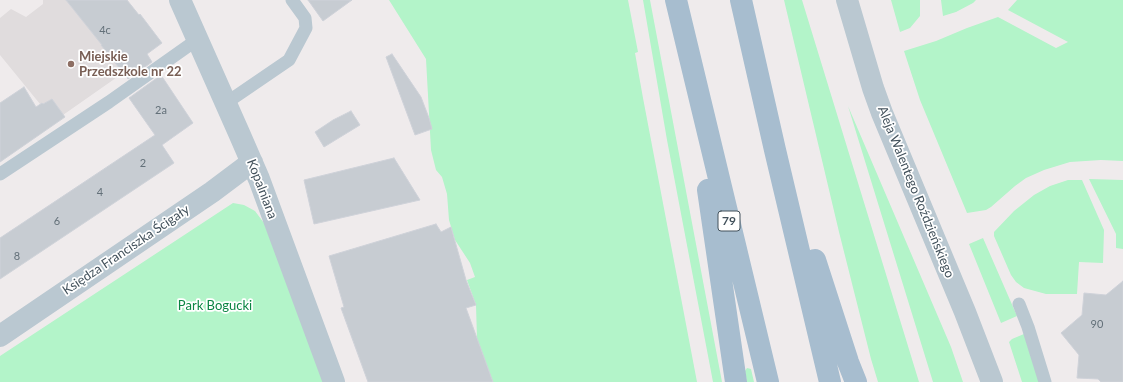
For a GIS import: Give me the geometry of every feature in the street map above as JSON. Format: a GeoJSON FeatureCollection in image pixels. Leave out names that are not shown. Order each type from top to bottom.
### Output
{"type":"FeatureCollection","features":[{"type":"Feature","properties":{"kind":"main road","name":"79"},"geometry":{"type":"LineString","coordinates":[[676,0],[768,382]]}},
{"type":"Feature","properties":{"kind":"main road"},"geometry":{"type":"LineString","coordinates":[[741,0],[830,382]]}},
{"type":"Feature","properties":{"kind":"main road"},"geometry":{"type":"LineString","coordinates":[[690,60],[736,382]]}},
{"type":"Feature","properties":{"kind":"main road"},"geometry":{"type":"LineString","coordinates":[[775,150],[809,242],[848,362],[856,382]]}},
{"type":"Feature","properties":{"kind":"street","name":"Kopalniana"},"geometry":{"type":"LineString","coordinates":[[180,0],[252,162],[334,382]]}},
{"type":"Feature","properties":{"kind":"street","name":"Aleja Walentego Roździeńskiego"},"geometry":{"type":"LineString","coordinates":[[847,0],[873,88],[882,113],[965,312],[992,382]]}},
{"type":"Feature","properties":{"kind":"street","name":"Księdza Franciszka Ścigały"},"geometry":{"type":"LineString","coordinates":[[0,336],[212,192],[252,162]]}},
{"type":"Feature","properties":{"kind":"lane"},"geometry":{"type":"LineString","coordinates":[[226,103],[289,60],[306,28],[305,18],[292,0]]}},
{"type":"Feature","properties":{"kind":"lane"},"geometry":{"type":"LineString","coordinates":[[0,174],[109,102],[198,39]]}},
{"type":"Feature","properties":{"kind":"lane"},"geometry":{"type":"LineString","coordinates":[[1019,304],[1028,327],[1045,382]]}},
{"type":"Feature","properties":{"kind":"shaded area","name":"Miejskie Przedszkole nr 22"},"geometry":{"type":"Polygon","coordinates":[[[43,0],[66,0],[102,44],[161,43],[123,73],[63,115],[52,99],[40,104],[0,55],[0,18],[11,9],[26,17],[43,4],[43,0]]]}},
{"type":"Feature","properties":{"kind":"green space"},"geometry":{"type":"Polygon","coordinates":[[[389,0],[628,0],[638,52],[635,53],[643,98],[697,382],[493,382],[477,339],[476,305],[467,280],[475,277],[470,263],[455,240],[449,220],[447,194],[442,177],[436,170],[431,150],[426,59],[389,0]]]}},
{"type":"Feature","properties":{"kind":"green space"},"geometry":{"type":"Polygon","coordinates":[[[643,0],[650,0],[722,382],[713,382],[667,140],[643,0]]]}},
{"type":"Feature","properties":{"kind":"green space"},"geometry":{"type":"Polygon","coordinates":[[[784,0],[802,0],[919,382],[878,382],[839,232],[784,0]]]}},
{"type":"Feature","properties":{"kind":"green space"},"geometry":{"type":"Polygon","coordinates":[[[891,0],[920,0],[920,16],[910,28],[900,32],[891,0]]]}},
{"type":"Feature","properties":{"kind":"green space"},"geometry":{"type":"Polygon","coordinates":[[[941,0],[976,0],[956,12],[943,16],[941,0]]]}},
{"type":"Feature","properties":{"kind":"green space"},"geometry":{"type":"Polygon","coordinates":[[[1017,0],[1123,0],[1123,161],[1101,160],[1070,162],[1044,170],[1026,178],[986,210],[967,213],[920,100],[904,51],[936,41],[998,17],[1056,48],[1068,42],[1008,10],[1017,0]]]}},
{"type":"Feature","properties":{"kind":"green space"},"geometry":{"type":"Polygon","coordinates":[[[848,106],[951,347],[963,382],[933,382],[848,106]]]}},
{"type":"Feature","properties":{"kind":"green space"},"geometry":{"type":"Polygon","coordinates":[[[1089,179],[1123,180],[1123,249],[1116,248],[1116,234],[1089,179]]]}},
{"type":"Feature","properties":{"kind":"green space"},"geometry":{"type":"Polygon","coordinates":[[[1068,180],[1082,180],[1104,230],[1103,263],[1079,262],[1077,294],[1046,294],[1024,288],[1016,282],[1011,275],[994,236],[994,232],[1014,211],[1034,195],[1050,186],[1068,180]]]}},
{"type":"Feature","properties":{"kind":"green space","name":"Park Bogucki"},"geometry":{"type":"Polygon","coordinates":[[[233,203],[244,205],[255,211],[264,223],[325,382],[0,382],[0,356],[233,203]]]}},
{"type":"Feature","properties":{"kind":"green space"},"geometry":{"type":"Polygon","coordinates":[[[983,238],[1017,316],[1001,323],[969,244],[983,238]]]}},
{"type":"Feature","properties":{"kind":"green space"},"geometry":{"type":"Polygon","coordinates":[[[1024,334],[1039,382],[1022,382],[1009,342],[1012,339],[1024,334]]]}},
{"type":"Feature","properties":{"kind":"green space"},"geometry":{"type":"Polygon","coordinates":[[[747,368],[751,369],[754,382],[747,382],[745,371],[747,368]]]}},
{"type":"Feature","properties":{"kind":"building"},"geometry":{"type":"Polygon","coordinates":[[[66,0],[127,0],[139,15],[140,14],[162,43],[147,54],[152,62],[128,79],[66,0]]]}},
{"type":"Feature","properties":{"kind":"building"},"geometry":{"type":"Polygon","coordinates":[[[308,0],[352,0],[323,21],[308,0]]]}},
{"type":"Feature","properties":{"kind":"building"},"geometry":{"type":"Polygon","coordinates":[[[392,54],[421,97],[432,129],[415,135],[386,57],[392,54]]]}},
{"type":"Feature","properties":{"kind":"building"},"geometry":{"type":"Polygon","coordinates":[[[161,75],[193,123],[162,145],[174,163],[0,279],[0,238],[155,135],[129,98],[161,75]]]}},
{"type":"Feature","properties":{"kind":"building"},"geometry":{"type":"Polygon","coordinates":[[[24,87],[36,107],[52,99],[65,117],[0,162],[0,103],[24,87]]]}},
{"type":"Feature","properties":{"kind":"building"},"geometry":{"type":"Polygon","coordinates":[[[351,111],[360,125],[324,147],[315,132],[333,120],[351,111]]]}},
{"type":"Feature","properties":{"kind":"building"},"geometry":{"type":"Polygon","coordinates":[[[394,158],[420,200],[314,224],[304,180],[394,158]]]}},
{"type":"Feature","properties":{"kind":"building"},"geometry":{"type":"Polygon","coordinates":[[[436,224],[441,232],[451,227],[466,280],[476,305],[466,308],[493,382],[368,382],[341,308],[344,307],[329,256],[436,224]]]}},
{"type":"Feature","properties":{"kind":"building"},"geometry":{"type":"Polygon","coordinates":[[[1123,281],[1123,382],[1101,382],[1098,379],[1077,378],[1079,355],[1061,333],[1082,315],[1084,293],[1106,295],[1123,281]]]}},
{"type":"Feature","properties":{"kind":"place","name":"Miejskie Przedszkole nr 22"},"geometry":{"type":"Point","coordinates":[71,64]}}]}
